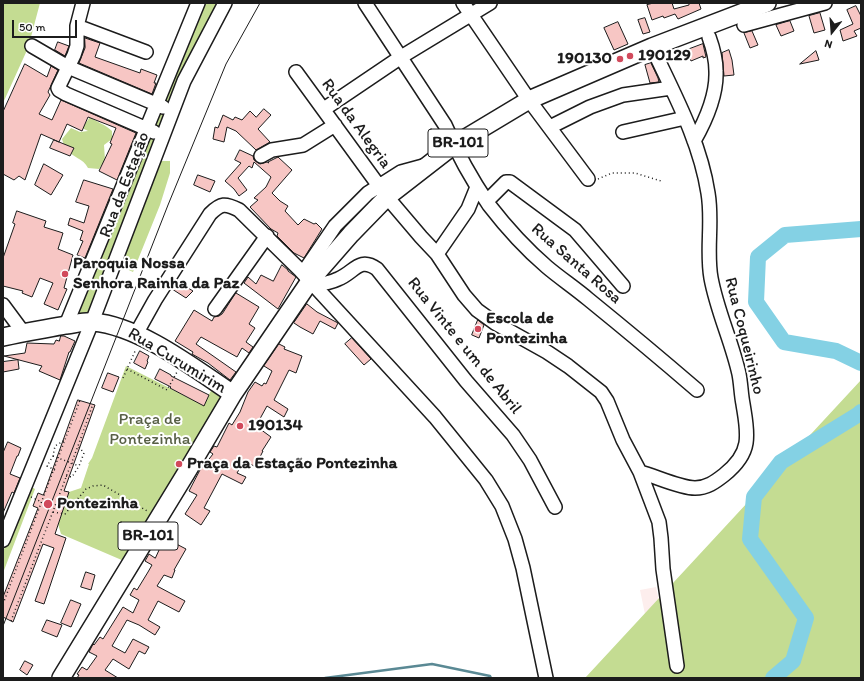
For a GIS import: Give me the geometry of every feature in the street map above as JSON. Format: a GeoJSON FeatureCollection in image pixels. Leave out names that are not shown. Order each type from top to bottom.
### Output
{"type":"FeatureCollection","features":[{"type":"Feature","properties":{"kind":"main road","name":"BR-101"},"geometry":{"type":"LineString","coordinates":[[61,678],[233,394],[338,237],[383,191],[431,164],[454,145],[529,100],[652,47],[704,28],[749,6],[767,3]]}},
{"type":"Feature","properties":{"kind":"main road","name":"Rua Curumirim"},"geometry":{"type":"LineString","coordinates":[[3,337],[23,332],[92,322],[117,326],[139,335],[183,361],[233,394]]}},
{"type":"Feature","properties":{"kind":"street"},"geometry":{"type":"LineString","coordinates":[[83,3],[74,55],[58,88],[61,92],[163,136]]}},
{"type":"Feature","properties":{"kind":"street"},"geometry":{"type":"LineString","coordinates":[[66,325],[198,3]]}},
{"type":"Feature","properties":{"kind":"street","name":"Rua da Estação"},"geometry":{"type":"LineString","coordinates":[[3,540],[92,322],[114,260],[184,81],[224,3]]}},
{"type":"Feature","properties":{"kind":"street","name":"Rua Santa Rosa"},"geometry":{"type":"LineString","coordinates":[[365,3],[402,57],[445,125],[477,187],[514,234],[546,267],[592,302],[698,390]]}},
{"type":"Feature","properties":{"kind":"street"},"geometry":{"type":"LineString","coordinates":[[462,3],[529,100],[588,179]]}},
{"type":"Feature","properties":{"kind":"street"},"geometry":{"type":"LineString","coordinates":[[324,109],[402,57],[490,3]]}},
{"type":"Feature","properties":{"kind":"street"},"geometry":{"type":"LineString","coordinates":[[744,25],[825,3]]}},
{"type":"Feature","properties":{"kind":"street"},"geometry":{"type":"LineString","coordinates":[[78,26],[146,52]]}},
{"type":"Feature","properties":{"kind":"street"},"geometry":{"type":"LineString","coordinates":[[694,141],[704,123],[714,91],[716,71],[714,52],[709,37]]}},
{"type":"Feature","properties":{"kind":"street"},"geometry":{"type":"LineString","coordinates":[[32,46],[68,67],[172,111]]}},
{"type":"Feature","properties":{"kind":"street","name":"Rua Coqueirinho"},"geometry":{"type":"LineString","coordinates":[[640,472],[687,487],[707,487],[730,470],[742,457],[746,444],[746,424],[739,374],[722,322],[711,278],[709,262],[709,194],[694,141],[652,47]]}},
{"type":"Feature","properties":{"kind":"street","name":"Rua da Alegria"},"geometry":{"type":"LineString","coordinates":[[296,72],[383,191]]}},
{"type":"Feature","properties":{"kind":"street"},"geometry":{"type":"LineString","coordinates":[[550,127],[590,107],[623,95],[671,88]]}},
{"type":"Feature","properties":{"kind":"street"},"geometry":{"type":"LineString","coordinates":[[623,132],[685,118]]}},
{"type":"Feature","properties":{"kind":"street"},"geometry":{"type":"LineString","coordinates":[[261,156],[272,150],[303,145],[335,125]]}},
{"type":"Feature","properties":{"kind":"street"},"geometry":{"type":"LineString","coordinates":[[487,201],[506,182],[510,182],[575,230],[623,286]]}},
{"type":"Feature","properties":{"kind":"street"},"geometry":{"type":"LineString","coordinates":[[437,254],[468,209],[477,187]]}},
{"type":"Feature","properties":{"kind":"street"},"geometry":{"type":"LineString","coordinates":[[383,191],[437,254],[464,295],[477,310],[485,317],[547,352],[589,382],[607,401],[623,440],[640,472],[659,522],[663,569],[677,666]]}},
{"type":"Feature","properties":{"kind":"street"},"geometry":{"type":"LineString","coordinates":[[139,335],[155,300],[210,214],[217,207],[223,204],[239,210],[267,236],[309,280],[435,417],[486,480],[502,506],[515,539],[546,678]]}},
{"type":"Feature","properties":{"kind":"street"},"geometry":{"type":"LineString","coordinates":[[215,309],[267,236]]}},
{"type":"Feature","properties":{"kind":"street"},"geometry":{"type":"LineString","coordinates":[[96,252],[114,260]]}},
{"type":"Feature","properties":{"kind":"street","name":"Rua Vinte e um de Abril"},"geometry":{"type":"LineString","coordinates":[[309,280],[324,283],[340,279],[364,264],[371,265],[377,269],[466,382],[513,435],[530,460],[555,508]]}},
{"type":"Feature","properties":{"kind":"street"},"geometry":{"type":"LineString","coordinates":[[3,305],[23,332]]}},
{"type":"Feature","properties":{"kind":"path"},"geometry":{"type":"LineString","coordinates":[[588,179],[600,179],[612,173],[635,173],[661,181]]}},
{"type":"Feature","properties":{"kind":"path"},"geometry":{"type":"LineString","coordinates":[[123,378],[139,335]]}},
{"type":"Feature","properties":{"kind":"path"},"geometry":{"type":"LineString","coordinates":[[127,369],[167,390],[183,361]]}},
{"type":"Feature","properties":{"kind":"path"},"geometry":{"type":"LineString","coordinates":[[3,604],[80,400]]}},
{"type":"Feature","properties":{"kind":"path"},"geometry":{"type":"LineString","coordinates":[[11,621],[93,404]]}},
{"type":"Feature","properties":{"kind":"path"},"geometry":{"type":"LineString","coordinates":[[54,470],[47,466],[53,456],[55,446],[66,440]]}},
{"type":"Feature","properties":{"kind":"path"},"geometry":{"type":"LineString","coordinates":[[66,476],[72,477],[79,466],[84,453],[78,446]]}},
{"type":"Feature","properties":{"kind":"path"},"geometry":{"type":"LineString","coordinates":[[53,456],[79,466]]}},
{"type":"Feature","properties":{"kind":"path"},"geometry":{"type":"LineString","coordinates":[[53,512],[64,514],[86,489],[93,486],[103,485],[159,518]]}},
{"type":"Feature","properties":{"kind":"shaded area"},"geometry":{"type":"Polygon","coordinates":[[[656,587],[669,650],[653,653],[640,590],[656,587]]]}},
{"type":"Feature","properties":{"kind":"green space"},"geometry":{"type":"Polygon","coordinates":[[[3,3],[40,3],[28,48],[3,103],[3,3]]]}},
{"type":"Feature","properties":{"kind":"green space"},"geometry":{"type":"Polygon","coordinates":[[[201,3],[220,3],[189,56],[92,313],[71,315],[201,3]]]}},
{"type":"Feature","properties":{"kind":"green space"},"geometry":{"type":"Polygon","coordinates":[[[90,117],[112,131],[112,139],[104,145],[105,160],[99,169],[88,168],[83,162],[66,149],[62,139],[71,128],[80,132],[88,131],[82,128],[90,117]]]}},
{"type":"Feature","properties":{"kind":"green space"},"geometry":{"type":"Polygon","coordinates":[[[156,161],[170,161],[170,173],[160,205],[133,272],[118,265],[156,161]]]}},
{"type":"Feature","properties":{"kind":"green space","name":"Praça de Pontezinha"},"geometry":{"type":"Polygon","coordinates":[[[126,366],[203,405],[212,389],[223,395],[124,561],[61,534],[58,524],[69,492],[81,488],[88,464],[92,458],[126,366]]]}},
{"type":"Feature","properties":{"kind":"green space"},"geometry":{"type":"Polygon","coordinates":[[[861,380],[861,678],[585,678],[861,380]]]}},
{"type":"Feature","properties":{"kind":"green space"},"geometry":{"type":"Polygon","coordinates":[[[30,486],[35,489],[3,573],[3,551],[22,513],[30,486]]]}},
{"type":"Feature","properties":{"kind":"building"},"geometry":{"type":"Polygon","coordinates":[[[654,3],[672,3],[674,9],[689,5],[689,3],[699,3],[701,9],[678,19],[675,14],[652,20],[647,5],[654,3]]]}},
{"type":"Feature","properties":{"kind":"building"},"geometry":{"type":"Polygon","coordinates":[[[856,6],[861,16],[861,28],[854,31],[857,36],[843,41],[840,30],[853,24],[847,10],[856,6]]]}},
{"type":"Feature","properties":{"kind":"building"},"geometry":{"type":"Polygon","coordinates":[[[820,13],[825,30],[814,33],[809,16],[820,13]]]}},
{"type":"Feature","properties":{"kind":"building"},"geometry":{"type":"Polygon","coordinates":[[[645,18],[650,32],[643,34],[638,20],[645,18]]]}},
{"type":"Feature","properties":{"kind":"building"},"geometry":{"type":"Polygon","coordinates":[[[790,21],[794,31],[781,36],[776,25],[790,21]]]}},
{"type":"Feature","properties":{"kind":"building"},"geometry":{"type":"Polygon","coordinates":[[[618,22],[628,44],[614,50],[604,28],[618,22]]]}},
{"type":"Feature","properties":{"kind":"building"},"geometry":{"type":"Polygon","coordinates":[[[752,31],[758,45],[750,48],[744,33],[752,31]]]}},
{"type":"Feature","properties":{"kind":"building"},"geometry":{"type":"Polygon","coordinates":[[[85,38],[100,43],[95,57],[140,73],[141,69],[157,75],[152,94],[79,63],[85,48],[85,38]]]}},
{"type":"Feature","properties":{"kind":"building"},"geometry":{"type":"Polygon","coordinates":[[[58,42],[69,46],[65,56],[55,50],[58,42]]]}},
{"type":"Feature","properties":{"kind":"building"},"geometry":{"type":"Polygon","coordinates":[[[703,44],[706,57],[703,58],[703,56],[691,61],[687,50],[703,44]]]}},
{"type":"Feature","properties":{"kind":"building"},"geometry":{"type":"Polygon","coordinates":[[[729,50],[734,75],[724,76],[722,53],[729,50]]]}},
{"type":"Feature","properties":{"kind":"building"},"geometry":{"type":"Polygon","coordinates":[[[816,51],[819,60],[800,64],[816,51]]]}},
{"type":"Feature","properties":{"kind":"building"},"geometry":{"type":"Polygon","coordinates":[[[651,63],[659,82],[650,83],[645,65],[651,63]]]}},
{"type":"Feature","properties":{"kind":"building"},"geometry":{"type":"Polygon","coordinates":[[[25,64],[47,77],[51,66],[58,70],[48,92],[50,95],[39,114],[52,120],[61,100],[136,133],[117,180],[99,171],[112,144],[110,143],[116,128],[88,117],[82,131],[67,124],[59,142],[41,134],[25,180],[19,176],[14,180],[3,174],[3,112],[25,64]]]}},
{"type":"Feature","properties":{"kind":"building"},"geometry":{"type":"Polygon","coordinates":[[[264,109],[271,115],[258,129],[270,142],[256,150],[236,131],[227,127],[224,142],[213,139],[215,127],[218,128],[223,115],[233,120],[235,117],[242,120],[250,111],[256,117],[264,109]]]}},
{"type":"Feature","properties":{"kind":"building"},"geometry":{"type":"Polygon","coordinates":[[[54,140],[74,148],[70,156],[50,148],[54,140]]]}},
{"type":"Feature","properties":{"kind":"building"},"geometry":{"type":"Polygon","coordinates":[[[240,150],[253,156],[254,160],[260,164],[267,162],[269,163],[268,162],[278,157],[292,170],[272,193],[288,206],[285,211],[298,225],[304,219],[314,224],[316,223],[322,229],[304,258],[294,253],[277,236],[278,233],[271,229],[250,207],[258,200],[254,198],[266,187],[271,177],[254,162],[252,168],[249,166],[238,178],[247,190],[239,196],[225,181],[241,163],[235,160],[240,150]]]}},
{"type":"Feature","properties":{"kind":"building"},"geometry":{"type":"Polygon","coordinates":[[[44,164],[63,175],[51,195],[35,185],[44,164]]]}},
{"type":"Feature","properties":{"kind":"building"},"geometry":{"type":"Polygon","coordinates":[[[198,175],[215,181],[210,192],[194,185],[198,175]]]}},
{"type":"Feature","properties":{"kind":"building"},"geometry":{"type":"Polygon","coordinates":[[[84,180],[113,189],[85,258],[77,255],[83,241],[80,240],[83,231],[68,225],[70,218],[84,223],[89,206],[76,202],[84,180]]]}},
{"type":"Feature","properties":{"kind":"building"},"geometry":{"type":"Polygon","coordinates":[[[17,211],[46,221],[44,227],[63,233],[58,249],[73,255],[64,288],[67,289],[58,310],[44,304],[53,283],[40,278],[32,297],[22,293],[23,291],[3,286],[3,258],[15,224],[13,223],[17,211]]]}},
{"type":"Feature","properties":{"kind":"building"},"geometry":{"type":"Polygon","coordinates":[[[282,265],[296,277],[278,309],[244,283],[248,277],[256,284],[261,275],[273,281],[282,265]]]}},
{"type":"Feature","properties":{"kind":"building"},"geometry":{"type":"Polygon","coordinates":[[[177,281],[193,291],[186,298],[172,289],[177,281]]]}},
{"type":"Feature","properties":{"kind":"building"},"geometry":{"type":"Polygon","coordinates":[[[236,293],[259,307],[249,324],[255,328],[246,342],[253,347],[249,353],[242,348],[237,357],[201,337],[196,344],[236,372],[230,380],[208,363],[192,354],[193,352],[175,341],[194,310],[212,321],[214,317],[222,314],[236,293]]]}},
{"type":"Feature","properties":{"kind":"building"},"geometry":{"type":"Polygon","coordinates":[[[307,304],[317,312],[338,323],[335,329],[320,321],[313,334],[294,323],[307,304]]]}},
{"type":"Feature","properties":{"kind":"building","name":"Escola de Pontezinha"},"geometry":{"type":"Polygon","coordinates":[[[478,320],[484,325],[479,338],[472,335],[478,320]]]}},
{"type":"Feature","properties":{"kind":"building"},"geometry":{"type":"Polygon","coordinates":[[[61,336],[75,341],[69,352],[60,380],[39,371],[42,366],[4,356],[25,353],[27,343],[54,344],[56,340],[59,341],[61,336]]]}},
{"type":"Feature","properties":{"kind":"building"},"geometry":{"type":"Polygon","coordinates":[[[352,338],[371,359],[364,365],[345,344],[352,338]]]}},
{"type":"Feature","properties":{"kind":"building"},"geometry":{"type":"Polygon","coordinates":[[[279,344],[285,347],[284,349],[302,356],[296,373],[289,370],[274,400],[288,409],[284,417],[267,406],[256,426],[271,437],[259,459],[258,458],[254,466],[244,461],[237,473],[246,477],[242,484],[222,474],[204,508],[210,511],[201,525],[185,514],[197,495],[189,491],[201,468],[213,454],[210,452],[214,446],[217,447],[229,423],[232,425],[240,412],[248,392],[255,382],[262,386],[264,383],[266,384],[272,371],[264,366],[279,344]]]}},
{"type":"Feature","properties":{"kind":"building"},"geometry":{"type":"Polygon","coordinates":[[[140,351],[149,356],[145,369],[134,363],[140,351]]]}},
{"type":"Feature","properties":{"kind":"building"},"geometry":{"type":"Polygon","coordinates":[[[18,360],[19,369],[3,372],[3,362],[18,360]]]}},
{"type":"Feature","properties":{"kind":"building"},"geometry":{"type":"Polygon","coordinates":[[[160,369],[209,395],[204,406],[155,379],[160,369]]]}},
{"type":"Feature","properties":{"kind":"building"},"geometry":{"type":"Polygon","coordinates":[[[108,373],[119,377],[113,392],[102,388],[108,373]]]}},
{"type":"Feature","properties":{"kind":"building"},"geometry":{"type":"Polygon","coordinates":[[[78,400],[95,405],[64,491],[69,492],[55,534],[66,538],[44,604],[35,601],[54,548],[43,544],[13,622],[3,617],[3,597],[38,508],[33,506],[38,493],[43,495],[78,400]]]}},
{"type":"Feature","properties":{"kind":"building"},"geometry":{"type":"Polygon","coordinates":[[[8,442],[21,448],[10,474],[20,478],[3,513],[3,453],[8,442]]]}},
{"type":"Feature","properties":{"kind":"building"},"geometry":{"type":"Polygon","coordinates":[[[165,538],[186,549],[174,570],[172,578],[164,575],[157,586],[185,601],[179,612],[158,601],[148,620],[160,627],[155,635],[139,625],[127,620],[112,646],[125,653],[133,639],[149,647],[145,654],[139,651],[129,669],[113,659],[105,670],[118,678],[77,678],[79,675],[77,674],[82,667],[87,670],[97,656],[89,652],[93,644],[94,645],[100,637],[103,639],[123,607],[133,613],[139,600],[130,595],[134,588],[137,590],[152,565],[145,561],[149,554],[155,558],[165,538]]]}},
{"type":"Feature","properties":{"kind":"building"},"geometry":{"type":"Polygon","coordinates":[[[86,572],[95,575],[91,590],[81,587],[86,572]]]}},
{"type":"Feature","properties":{"kind":"building"},"geometry":{"type":"Polygon","coordinates":[[[71,600],[81,604],[71,627],[61,623],[71,600]]]}},
{"type":"Feature","properties":{"kind":"building"},"geometry":{"type":"Polygon","coordinates":[[[47,620],[62,625],[57,637],[42,631],[47,620]]]}},
{"type":"Feature","properties":{"kind":"building"},"geometry":{"type":"Polygon","coordinates":[[[25,661],[33,665],[27,675],[20,670],[25,661]]]}},
{"type":"Feature","properties":{"kind":"waterway"},"geometry":{"type":"LineString","coordinates":[[861,229],[785,235],[758,257],[756,302],[784,342],[836,351],[861,363]]}},
{"type":"Feature","properties":{"kind":"waterway"},"geometry":{"type":"LineString","coordinates":[[773,678],[793,661],[806,618],[750,539],[754,497],[781,462],[861,412]]}},
{"type":"Feature","properties":{"kind":"waterway"},"geometry":{"type":"LineString","coordinates":[[325,678],[432,664],[490,676],[491,678]]}},
{"type":"Feature","properties":{"kind":"tram line"},"geometry":{"type":"LineString","coordinates":[[3,626],[168,205],[226,64],[260,3]]}},
{"type":"Feature","properties":{"kind":"place","name":"190129"},"geometry":{"type":"Point","coordinates":[630,56]}},
{"type":"Feature","properties":{"kind":"place","name":"190130"},"geometry":{"type":"Point","coordinates":[620,59]}},
{"type":"Feature","properties":{"kind":"place","name":"Paroquia Nossa Senhora Rainha da Paz"},"geometry":{"type":"Point","coordinates":[65,274]}},
{"type":"Feature","properties":{"kind":"place","name":"Escola de Pontezinha"},"geometry":{"type":"Point","coordinates":[478,329]}},
{"type":"Feature","properties":{"kind":"place","name":"190134"},"geometry":{"type":"Point","coordinates":[240,426]}},
{"type":"Feature","properties":{"kind":"place","name":"Praça da Estação Pontezinha"},"geometry":{"type":"Point","coordinates":[179,464]}},
{"type":"Feature","properties":{"kind":"place","name":"Pontezinha"},"geometry":{"type":"Point","coordinates":[48,504]}}]}
